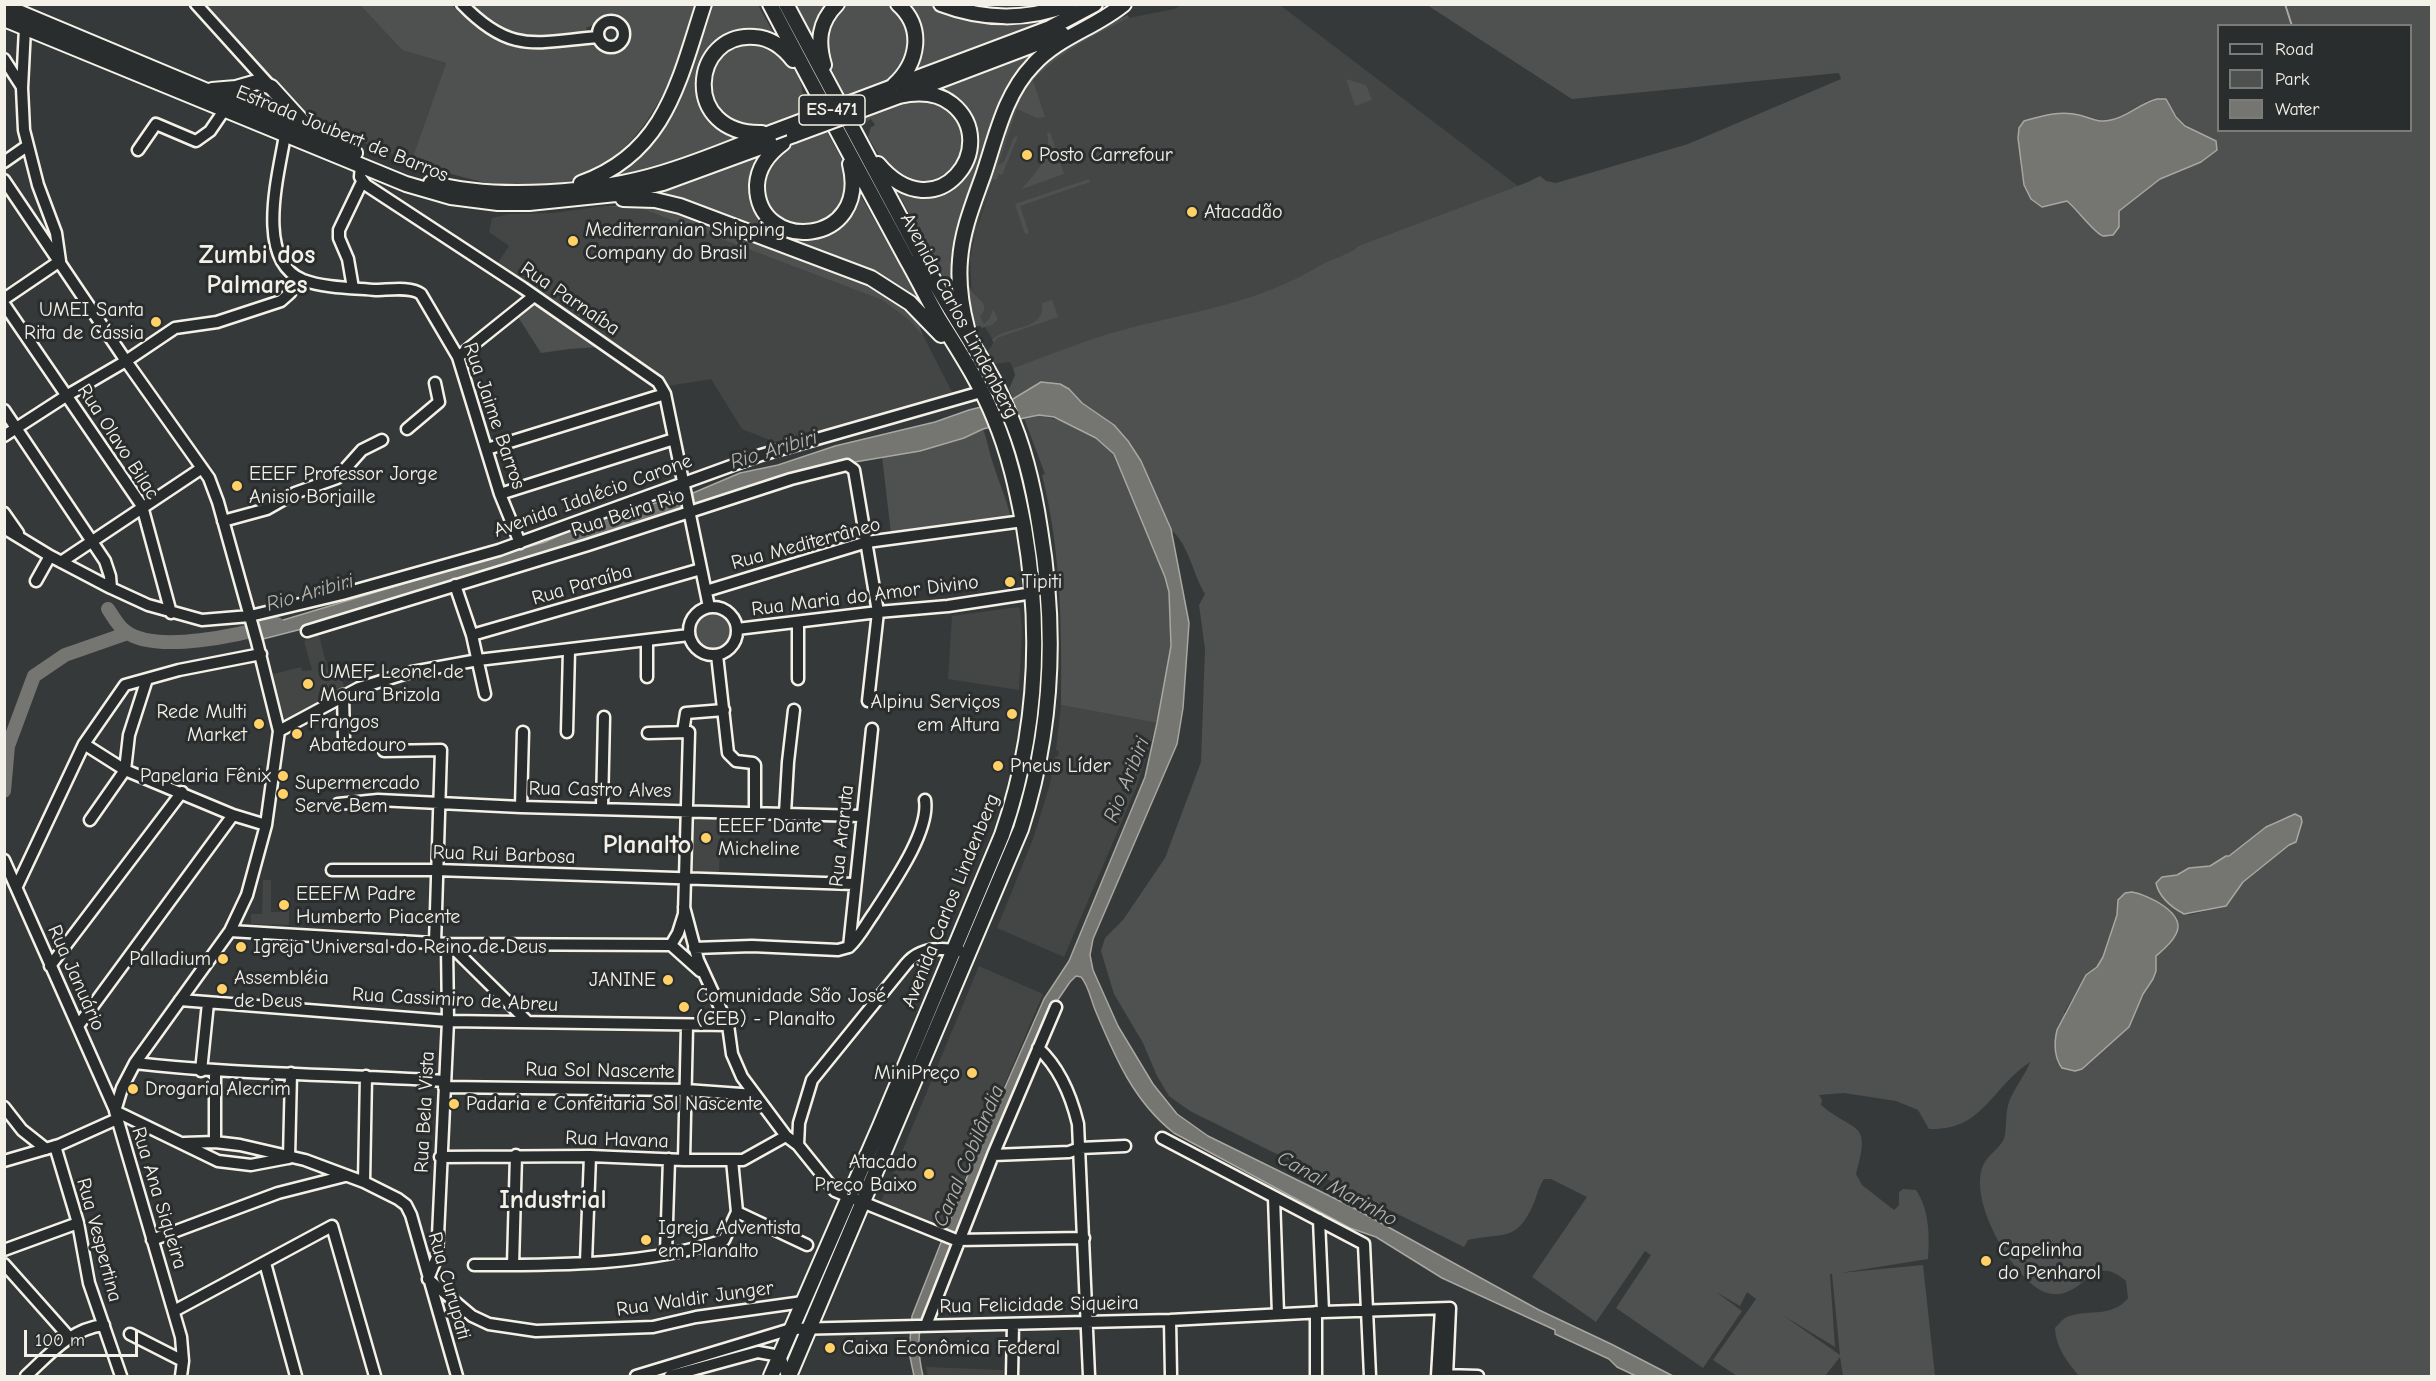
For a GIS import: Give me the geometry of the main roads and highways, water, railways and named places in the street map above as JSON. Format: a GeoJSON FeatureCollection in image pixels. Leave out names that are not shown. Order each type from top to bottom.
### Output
{"type":"FeatureCollection","features":[{"type":"Feature","properties":{"kind":"main road"},"geometry":{"type":"LineString","coordinates":[[562,190],[612,169],[631,155],[654,130],[672,100],[704,4]]}},
{"type":"Feature","properties":{"kind":"main road","name":"Avenida Carlos Lindenberg"},"geometry":{"type":"LineString","coordinates":[[770,4],[861,145],[941,293],[1000,393],[1014,424],[1037,509],[1051,630],[1051,678],[1046,725],[1037,772],[1017,840],[788,1377]]}},
{"type":"Feature","properties":{"kind":"main road","name":"Avenida Carlos Lindenberg"},"geometry":{"type":"LineString","coordinates":[[771,1377],[1002,835],[1024,757],[1034,677],[1033,593],[1023,521],[999,429],[984,396],[934,311],[845,144],[786,4]]}},
{"type":"Feature","properties":{"kind":"main road"},"geometry":{"type":"LineString","coordinates":[[825,92],[819,40],[824,21],[837,4]]}},
{"type":"Feature","properties":{"kind":"main road"},"geometry":{"type":"LineString","coordinates":[[861,145],[888,176],[903,186],[927,190],[939,187],[952,179],[962,168],[969,151],[969,132],[962,115],[954,106],[938,96],[894,92],[914,57],[916,44],[913,25],[898,4]]}},
{"type":"Feature","properties":{"kind":"main road"},"geometry":{"type":"LineString","coordinates":[[941,4],[975,14],[1006,17],[1036,14],[1069,4]]}},
{"type":"Feature","properties":{"kind":"main road","name":"ES-471"},"geometry":{"type":"LineString","coordinates":[[1007,50],[1095,4]]}},
{"type":"Feature","properties":{"kind":"main road","name":"ES-471"},"geometry":{"type":"LineString","coordinates":[[773,132],[1077,27],[1119,4]]}},
{"type":"Feature","properties":{"kind":"main road"},"geometry":{"type":"LineString","coordinates":[[977,352],[962,307],[959,284],[961,248],[966,225],[1007,105],[1020,80],[1046,52],[1124,4]]}},
{"type":"Feature","properties":{"kind":"main road","name":"Estrada Joubert de Barros"},"geometry":{"type":"LineString","coordinates":[[4,6],[408,176],[442,186],[505,193],[562,190],[677,173]]}},
{"type":"Feature","properties":{"kind":"main road","name":"Estrada Joubert de Barros"},"geometry":{"type":"LineString","coordinates":[[4,19],[27,16],[225,109],[421,190],[466,200],[513,204],[632,191],[677,173]]}},
{"type":"Feature","properties":{"kind":"main road"},"geometry":{"type":"LineString","coordinates":[[773,132],[747,133],[730,128],[712,112],[704,93],[705,71],[714,55],[728,43],[751,36],[769,40],[784,49],[825,92]]}},
{"type":"Feature","properties":{"kind":"main road"},"geometry":{"type":"LineString","coordinates":[[204,89],[228,89],[261,82],[271,87],[301,123],[322,139]]}},
{"type":"Feature","properties":{"kind":"main road"},"geometry":{"type":"LineString","coordinates":[[248,85],[244,98],[253,120]]}},
{"type":"Feature","properties":{"kind":"main road","name":"ES-471"},"geometry":{"type":"LineString","coordinates":[[794,135],[894,92]]}},
{"type":"Feature","properties":{"kind":"main road"},"geometry":{"type":"LineString","coordinates":[[677,173],[773,132]]}},
{"type":"Feature","properties":{"kind":"main road"},"geometry":{"type":"LineString","coordinates":[[677,173],[794,135]]}},
{"type":"Feature","properties":{"kind":"main road"},"geometry":{"type":"LineString","coordinates":[[794,135],[776,148],[764,162],[758,178],[758,195],[764,211],[776,224],[791,231],[807,233],[822,230],[835,223],[849,205],[853,179],[845,144]]}},
{"type":"Feature","properties":{"kind":"main road"},"geometry":{"type":"LineString","coordinates":[[574,198],[646,199],[672,203],[871,278],[919,311],[967,366]]}},
{"type":"Feature","properties":{"kind":"main road"},"geometry":{"type":"LineString","coordinates":[[1033,593],[1048,590]]}},
{"type":"Feature","properties":{"kind":"main road"},"geometry":{"type":"LineString","coordinates":[[780,1356],[795,1362]]}},
{"type":"Feature","properties":{"kind":"water"},"geometry":{"type":"Polygon","coordinates":[[[2157,99],[2166,99],[2176,117],[2185,126],[2216,141],[2217,150],[2201,162],[2160,179],[2119,211],[2119,227],[2113,235],[2100,234],[2067,201],[2042,207],[2031,199],[2024,185],[2018,138],[2019,128],[2024,121],[2065,113],[2106,121],[2123,116],[2157,99]]]}},
{"type":"Feature","properties":{"kind":"water"},"geometry":{"type":"Polygon","coordinates":[[[1041,382],[1060,384],[1069,389],[1082,403],[1114,425],[1141,461],[1171,529],[1189,623],[1183,708],[1177,744],[1093,939],[1090,955],[1093,970],[1118,1026],[1153,1084],[1177,1114],[1208,1136],[1350,1206],[1539,1310],[1673,1376],[1636,1376],[1617,1367],[1609,1359],[1555,1334],[1555,1330],[1442,1278],[1376,1237],[1350,1228],[1174,1133],[1148,1107],[1127,1078],[1103,1029],[1086,985],[1081,977],[1076,976],[1055,1004],[923,1315],[919,1346],[923,1376],[914,1376],[909,1352],[912,1316],[980,1144],[1044,999],[1069,961],[1145,777],[1157,723],[1171,646],[1169,592],[1165,577],[1114,454],[1096,438],[1054,417],[1039,415],[1024,418],[983,429],[964,438],[920,451],[837,465],[329,622],[263,639],[260,627],[545,542],[580,526],[662,501],[687,498],[693,493],[740,473],[778,465],[835,446],[935,422],[969,410],[1013,399],[1041,382]]]}},
{"type":"Feature","properties":{"kind":"water"},"geometry":{"type":"Polygon","coordinates":[[[2295,814],[2301,817],[2302,822],[2296,842],[2289,845],[2243,882],[2226,906],[2184,914],[2170,905],[2160,893],[2156,883],[2162,877],[2177,875],[2189,868],[2210,866],[2229,856],[2266,827],[2295,814]]]}},
{"type":"Feature","properties":{"kind":"water"},"geometry":{"type":"Polygon","coordinates":[[[2132,892],[2156,901],[2171,912],[2178,926],[2176,934],[2156,956],[2156,971],[2153,979],[2143,994],[2129,1027],[2082,1069],[2075,1071],[2062,1068],[2055,1050],[2057,1030],[2086,975],[2097,967],[2103,957],[2117,915],[2118,900],[2125,893],[2132,892]]]}},
{"type":"Feature","properties":{"kind":"waterway"},"geometry":{"type":"LineString","coordinates":[[2285,4],[2291,24]]}},
{"type":"Feature","properties":{"kind":"waterway","name":"Rio Aribiri"},"geometry":{"type":"LineString","coordinates":[[108,609],[125,631],[139,638],[157,641],[178,642],[222,637],[277,624]]}},
{"type":"Feature","properties":{"kind":"waterway","name":"Rio Aribiri"},"geometry":{"type":"LineString","coordinates":[[4,791],[8,746],[34,676],[65,655],[128,633]]}},
{"type":"Feature","properties":{"kind":"place","name":"Posto Carrefour"},"geometry":{"type":"Point","coordinates":[1027,155]}},
{"type":"Feature","properties":{"kind":"place","name":"Atacadão"},"geometry":{"type":"Point","coordinates":[1192,212]}},
{"type":"Feature","properties":{"kind":"place","name":"Mediterranian Shipping Company do Brasil"},"geometry":{"type":"Point","coordinates":[573,241]}},
{"type":"Feature","properties":{"kind":"place","name":"UMEI Santa Rita de Cássia"},"geometry":{"type":"Point","coordinates":[156,322]}},
{"type":"Feature","properties":{"kind":"place","name":"EEEF Professor Jorge Anisio Borjaille"},"geometry":{"type":"Point","coordinates":[237,486]}},
{"type":"Feature","properties":{"kind":"place","name":"Tipiti"},"geometry":{"type":"Point","coordinates":[1010,582]}},
{"type":"Feature","properties":{"kind":"place","name":"UMEF Leonel de Moura Brizola"},"geometry":{"type":"Point","coordinates":[308,684]}},
{"type":"Feature","properties":{"kind":"place","name":"Alpinu Serviços em Altura"},"geometry":{"type":"Point","coordinates":[1012,714]}},
{"type":"Feature","properties":{"kind":"place","name":"Rede Multi Market"},"geometry":{"type":"Point","coordinates":[259,724]}},
{"type":"Feature","properties":{"kind":"place","name":"Frangos Abatedouro"},"geometry":{"type":"Point","coordinates":[297,734]}},
{"type":"Feature","properties":{"kind":"place","name":"Pneus Líder"},"geometry":{"type":"Point","coordinates":[998,766]}},
{"type":"Feature","properties":{"kind":"place","name":"Papelaria Fênix"},"geometry":{"type":"Point","coordinates":[283,776]}},
{"type":"Feature","properties":{"kind":"place","name":"Supermercado Serve Bem"},"geometry":{"type":"Point","coordinates":[283,794]}},
{"type":"Feature","properties":{"kind":"place","name":"EEEF Dante Micheline"},"geometry":{"type":"Point","coordinates":[706,838]}},
{"type":"Feature","properties":{"kind":"place","name":"EEEFM Padre Humberto Piacente"},"geometry":{"type":"Point","coordinates":[284,905]}},
{"type":"Feature","properties":{"kind":"place","name":"Igreja Universal do Reino de Deus"},"geometry":{"type":"Point","coordinates":[241,947]}},
{"type":"Feature","properties":{"kind":"place","name":"Palladium"},"geometry":{"type":"Point","coordinates":[223,959]}},
{"type":"Feature","properties":{"kind":"place","name":"JANINE"},"geometry":{"type":"Point","coordinates":[668,980]}},
{"type":"Feature","properties":{"kind":"place","name":"Assembléia de Deus"},"geometry":{"type":"Point","coordinates":[222,989]}},
{"type":"Feature","properties":{"kind":"place","name":"Comunidade São José (CEB) - Planalto"},"geometry":{"type":"Point","coordinates":[684,1007]}},
{"type":"Feature","properties":{"kind":"place","name":"MiniPreço"},"geometry":{"type":"Point","coordinates":[972,1073]}},
{"type":"Feature","properties":{"kind":"place","name":"Drogaria Alecrim"},"geometry":{"type":"Point","coordinates":[133,1089]}},
{"type":"Feature","properties":{"kind":"place","name":"Padaria e Confeitaria Sol Nascente"},"geometry":{"type":"Point","coordinates":[454,1104]}},
{"type":"Feature","properties":{"kind":"place","name":"Atacado Preço Baixo"},"geometry":{"type":"Point","coordinates":[929,1174]}},
{"type":"Feature","properties":{"kind":"place","name":"Igreja Adventista em Planalto"},"geometry":{"type":"Point","coordinates":[646,1240]}},
{"type":"Feature","properties":{"kind":"place","name":"Capelinha do Penharol"},"geometry":{"type":"Point","coordinates":[1986,1261]}},
{"type":"Feature","properties":{"kind":"place","name":"Caixa Econômica Federal"},"geometry":{"type":"Point","coordinates":[830,1348]}},
{"type":"Feature","properties":{"kind":"district","name":"Zumbi dos Palmares"},"geometry":{"type":"Point","coordinates":[257,271]}},
{"type":"Feature","properties":{"kind":"district","name":"Planalto"},"geometry":{"type":"Point","coordinates":[647,846]}},
{"type":"Feature","properties":{"kind":"district","name":"Industrial"},"geometry":{"type":"Point","coordinates":[553,1201]}},
{"type":"Feature","properties":{"kind":"water label","name":"Canal Cobilândia"},"geometry":{"type":"Point","coordinates":[969,1156]}},
{"type":"Feature","properties":{"kind":"water label","name":"Canal Marinho"},"geometry":{"type":"Point","coordinates":[1337,1189]}}]}
